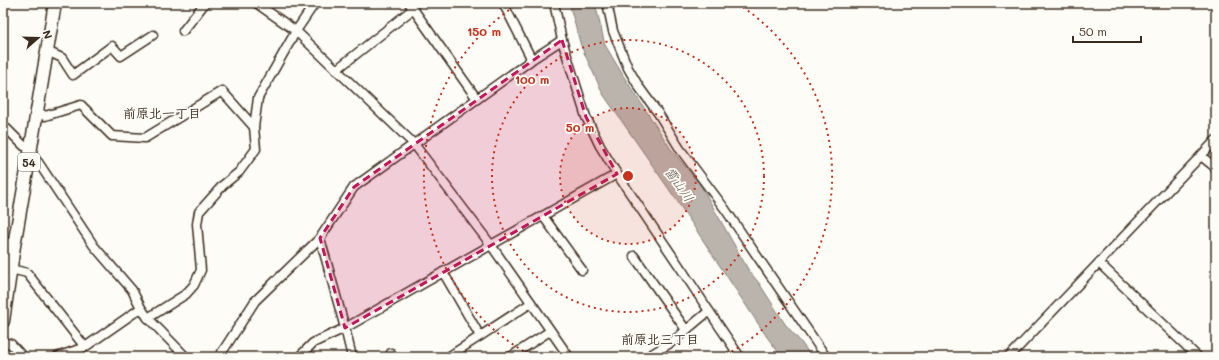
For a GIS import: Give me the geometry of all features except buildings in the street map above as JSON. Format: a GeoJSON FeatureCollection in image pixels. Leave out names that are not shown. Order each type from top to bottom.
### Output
{"type":"FeatureCollection","features":[{"type":"Feature","properties":{"kind":"main road","name":"54"},"geometry":{"type":"LineString","coordinates":[[3,318],[11,269],[8,244],[30,153],[54,3]]}},
{"type":"Feature","properties":{"kind":"street"},"geometry":{"type":"LineString","coordinates":[[183,31],[205,3]]}},
{"type":"Feature","properties":{"kind":"street"},"geometry":{"type":"LineString","coordinates":[[256,3],[296,31],[414,144],[490,245],[569,357]]}},
{"type":"Feature","properties":{"kind":"street"},"geometry":{"type":"LineString","coordinates":[[148,318],[186,294],[194,286],[201,270],[197,224],[199,212],[223,185],[239,172],[256,149],[254,127],[258,98],[296,31],[315,3]]}},
{"type":"Feature","properties":{"kind":"street"},"geometry":{"type":"LineString","coordinates":[[503,3],[531,60]]}},
{"type":"Feature","properties":{"kind":"street"},"geometry":{"type":"LineString","coordinates":[[554,3],[562,40],[586,117],[600,146],[617,174],[738,354],[729,357]]}},
{"type":"Feature","properties":{"kind":"street"},"geometry":{"type":"LineString","coordinates":[[607,3],[616,38],[628,68],[639,86],[680,149],[726,209],[826,357]]}},
{"type":"Feature","properties":{"kind":"street"},"geometry":{"type":"LineString","coordinates":[[336,70],[411,6],[477,99]]}},
{"type":"Feature","properties":{"kind":"street"},"geometry":{"type":"LineString","coordinates":[[47,50],[62,58],[73,74],[112,46],[121,56],[153,35]]}},
{"type":"Feature","properties":{"kind":"street"},"geometry":{"type":"LineString","coordinates":[[219,357],[256,301],[320,238],[354,187],[531,60],[562,40]]}},
{"type":"Feature","properties":{"kind":"street"},"geometry":{"type":"LineString","coordinates":[[37,111],[45,116],[81,105],[112,136],[145,138],[222,91],[254,127]]}},
{"type":"Feature","properties":{"kind":"street"},"geometry":{"type":"LineString","coordinates":[[3,126],[38,162],[94,246],[132,290],[148,318],[186,357]]}},
{"type":"Feature","properties":{"kind":"street"},"geometry":{"type":"LineString","coordinates":[[1009,357],[1216,140]]}},
{"type":"Feature","properties":{"kind":"street"},"geometry":{"type":"LineString","coordinates":[[1201,156],[1216,168]]}},
{"type":"Feature","properties":{"kind":"street"},"geometry":{"type":"LineString","coordinates":[[299,357],[313,343],[346,328],[617,174]]}},
{"type":"Feature","properties":{"kind":"street"},"geometry":{"type":"LineString","coordinates":[[543,216],[582,270]]}},
{"type":"Feature","properties":{"kind":"street"},"geometry":{"type":"LineString","coordinates":[[320,238],[346,328],[352,357]]}},
{"type":"Feature","properties":{"kind":"street"},"geometry":{"type":"LineString","coordinates":[[634,256],[686,330]]}},
{"type":"Feature","properties":{"kind":"street"},"geometry":{"type":"LineString","coordinates":[[1099,263],[1198,357]]}},
{"type":"Feature","properties":{"kind":"street"},"geometry":{"type":"LineString","coordinates":[[11,269],[27,273],[85,347]]}},
{"type":"Feature","properties":{"kind":"street"},"geometry":{"type":"LineString","coordinates":[[443,272],[480,336]]}},
{"type":"Feature","properties":{"kind":"street"},"geometry":{"type":"LineString","coordinates":[[448,357],[531,303]]}},
{"type":"Feature","properties":{"kind":"street"},"geometry":{"type":"LineString","coordinates":[[57,357],[85,347],[141,308]]}},
{"type":"Feature","properties":{"kind":"street"},"geometry":{"type":"LineString","coordinates":[[647,357],[672,342],[709,311]]}},
{"type":"Feature","properties":{"kind":"street"},"geometry":{"type":"LineString","coordinates":[[510,357],[550,331]]}},
{"type":"Feature","properties":{"kind":"street"},"geometry":{"type":"LineString","coordinates":[[3,342],[10,344],[23,357]]}},
{"type":"Feature","properties":{"kind":"highlighted area"},"geometry":{"type":"Polygon","coordinates":[[[562,40],[586,117],[617,174],[345,328],[320,238],[354,187],[562,40]]]}},
{"type":"Feature","properties":{"kind":"water","name":"雷山川"},"geometry":{"type":"Polygon","coordinates":[[[569,3],[595,3],[605,45],[624,77],[671,149],[701,186],[749,271],[759,283],[785,324],[812,357],[782,357],[767,337],[675,198],[603,94],[581,46],[569,3]]]}},
{"type":"Feature","properties":{"kind":"district","name":"前原北一丁目"},"geometry":{"type":"Point","coordinates":[162,112]}},
{"type":"Feature","properties":{"kind":"district","name":"前原北三丁目"},"geometry":{"type":"Point","coordinates":[660,338]}}]}
